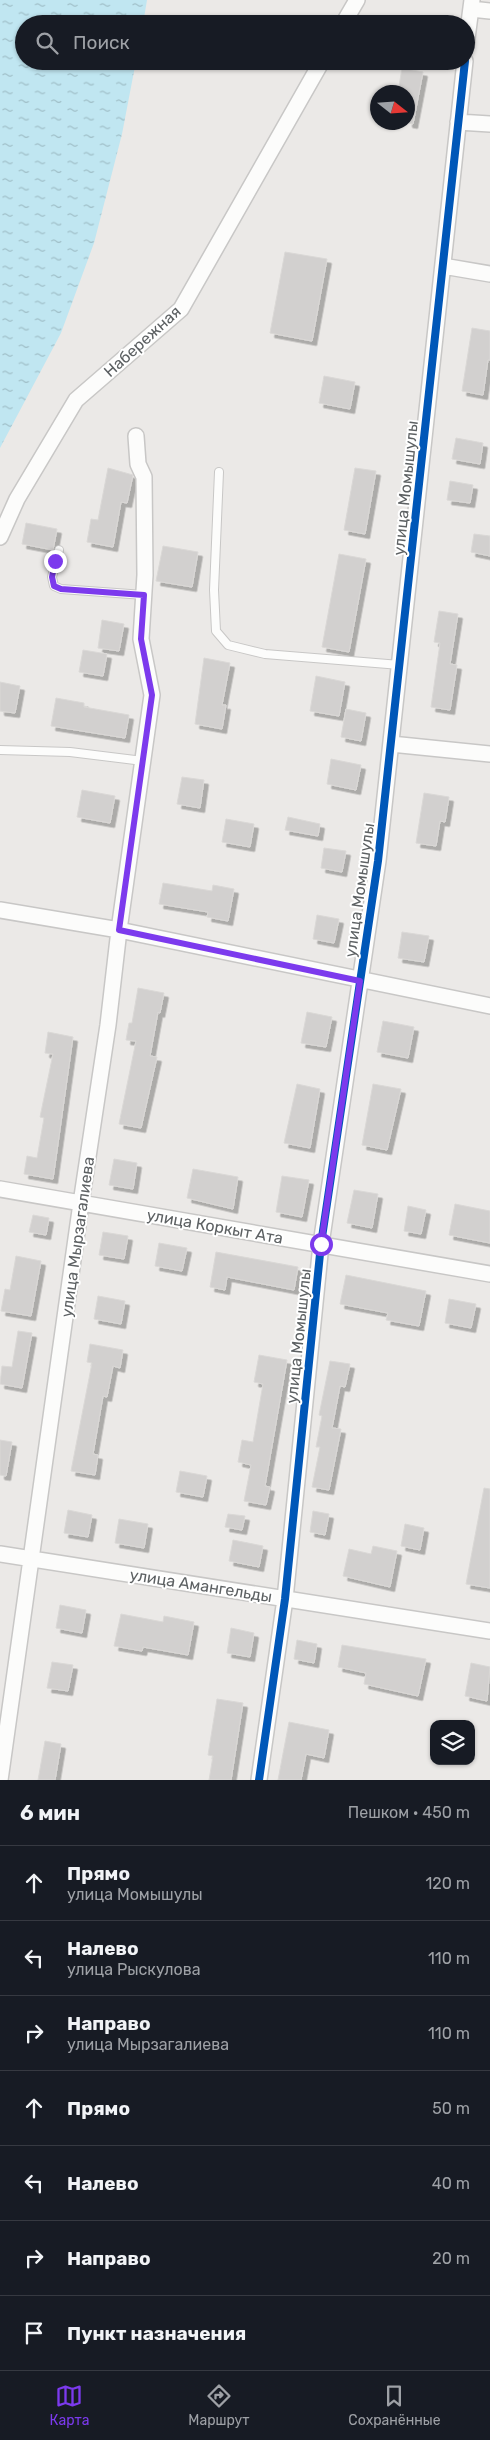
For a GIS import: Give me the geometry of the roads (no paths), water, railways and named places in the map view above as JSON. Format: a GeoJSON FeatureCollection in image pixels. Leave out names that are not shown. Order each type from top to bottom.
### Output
{"type":"FeatureCollection","features":[{"type":"Feature","properties":{"kind":"street"},"geometry":{"type":"LineString","coordinates":[[348,15],[357,0]]}},
{"type":"Feature","properties":{"kind":"street"},"geometry":{"type":"LineString","coordinates":[[471,4],[490,11]]}},
{"type":"Feature","properties":{"kind":"street","name":"Набережная"},"geometry":{"type":"LineString","coordinates":[[0,537],[17,499],[76,400],[181,309],[317,70]]}},
{"type":"Feature","properties":{"kind":"street","name":"улица Момышулы"},"geometry":{"type":"LineString","coordinates":[[259,1780],[285,1598],[321,1244],[378,861],[464,70]]}},
{"type":"Feature","properties":{"kind":"street"},"geometry":{"type":"LineString","coordinates":[[458,122],[490,124]]}},
{"type":"Feature","properties":{"kind":"street"},"geometry":{"type":"LineString","coordinates":[[443,266],[490,274]]}},
{"type":"Feature","properties":{"kind":"street","name":"улица Мырзагалиева"},"geometry":{"type":"LineString","coordinates":[[0,1780],[108,1024],[119,930],[152,695],[141,639],[144,595],[144,477],[138,464],[136,436]]}},
{"type":"Feature","properties":{"kind":"street"},"geometry":{"type":"LineString","coordinates":[[391,744],[490,754]]}},
{"type":"Feature","properties":{"kind":"street"},"geometry":{"type":"LineString","coordinates":[[0,910],[119,930],[360,981],[490,1006]]}},
{"type":"Feature","properties":{"kind":"street","name":"улица Коркыт Ата"},"geometry":{"type":"LineString","coordinates":[[0,1189],[490,1274]]}},
{"type":"Feature","properties":{"kind":"street","name":"улица Амангельды"},"geometry":{"type":"LineString","coordinates":[[0,1554],[490,1630]]}},
{"type":"Feature","properties":{"kind":"lane"},"geometry":{"type":"LineString","coordinates":[[219,472],[214,590],[216,630],[228,646],[265,654],[400,665]]}},
{"type":"Feature","properties":{"kind":"lane"},"geometry":{"type":"LineString","coordinates":[[59,550],[52,577],[54,586],[61,589],[144,595]]}},
{"type":"Feature","properties":{"kind":"lane"},"geometry":{"type":"LineString","coordinates":[[0,750],[70,752],[143,761]]}},
{"type":"Feature","properties":{"kind":"water"},"geometry":{"type":"Polygon","coordinates":[[[0,0],[147,0],[144,15],[15,15],[15,70],[134,70],[122,134],[94,243],[61,333],[0,448],[0,0]]]}}]}
